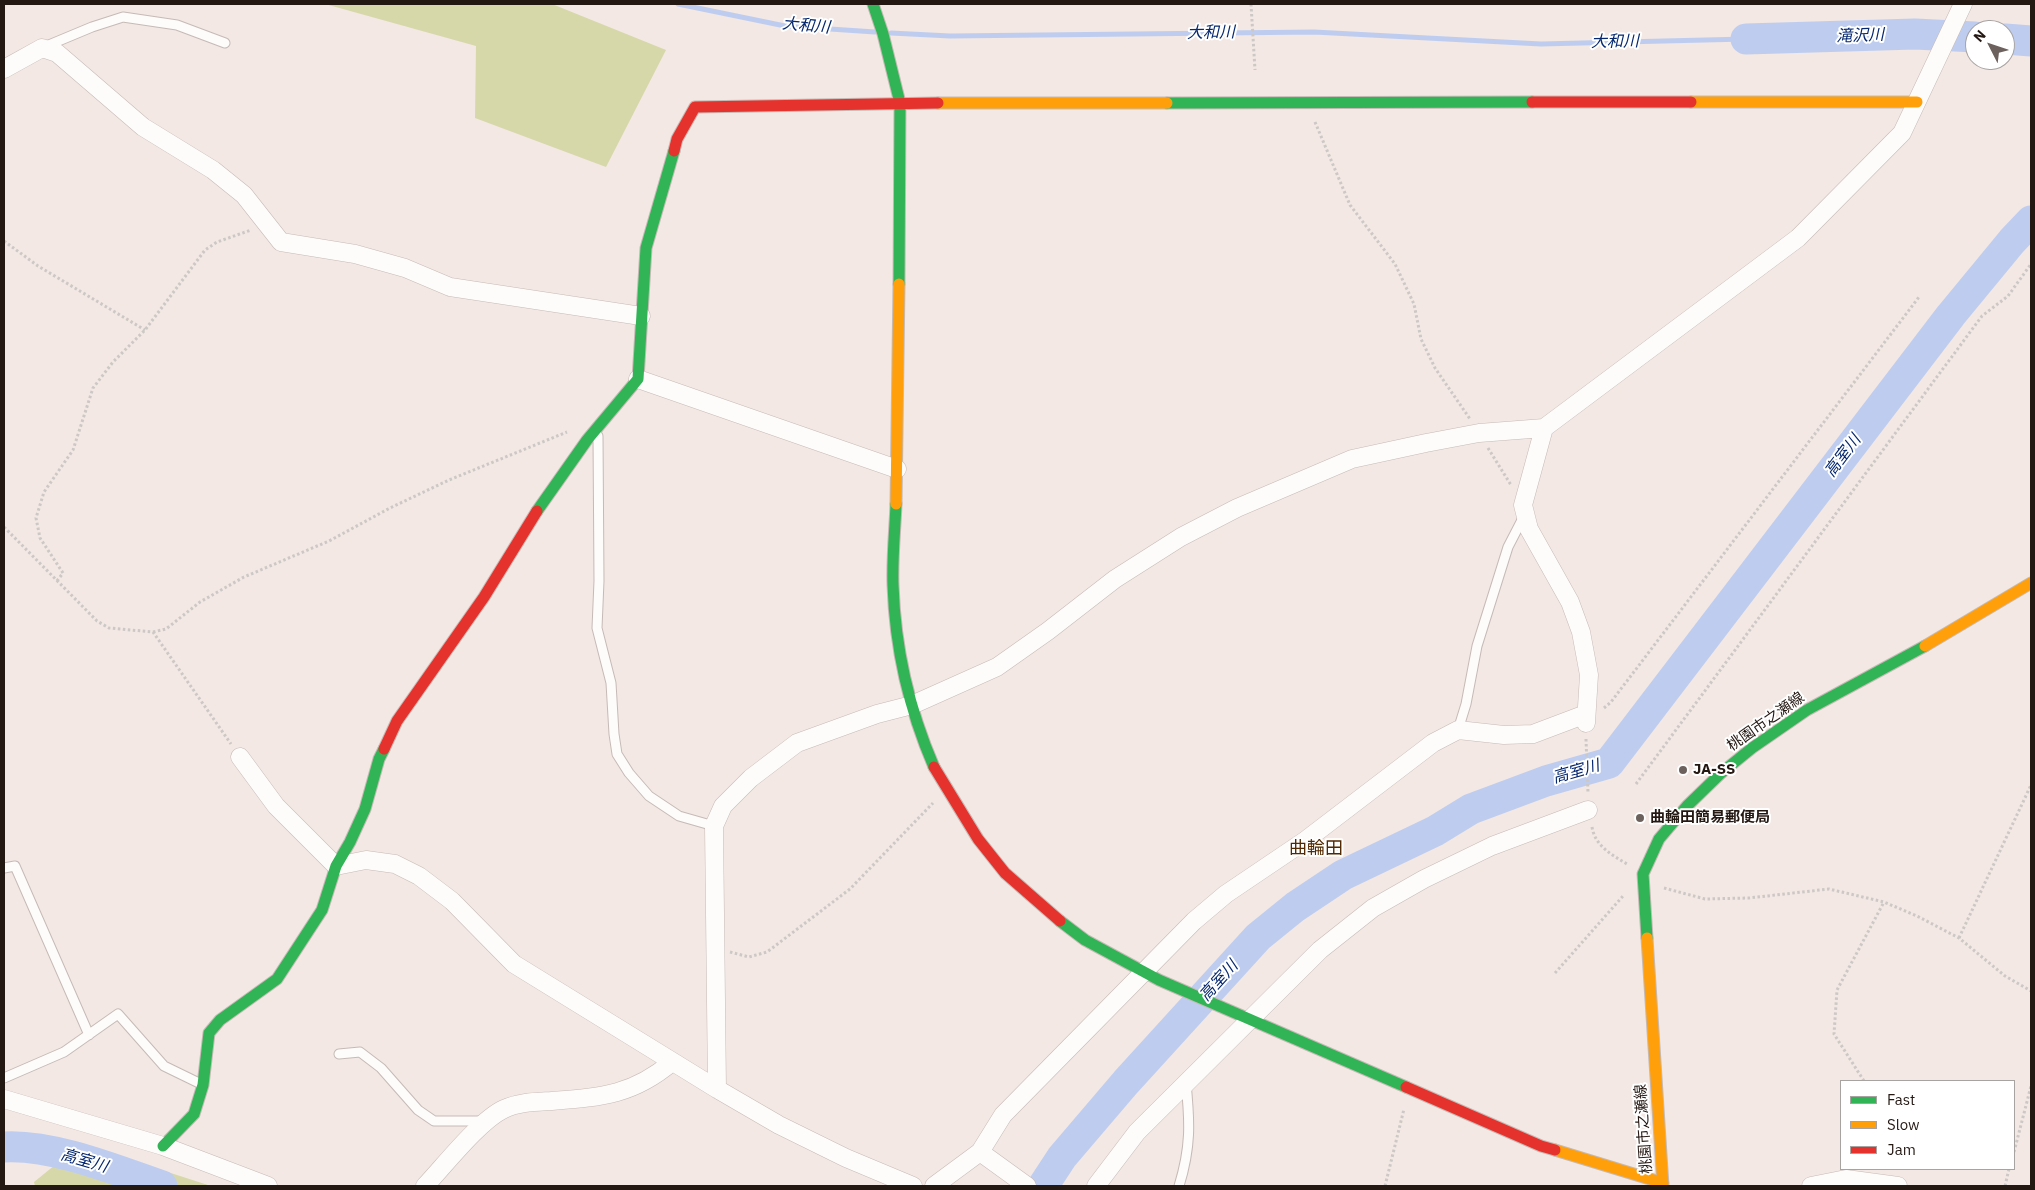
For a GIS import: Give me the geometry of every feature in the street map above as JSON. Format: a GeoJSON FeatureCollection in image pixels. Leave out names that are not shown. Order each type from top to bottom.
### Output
{"type":"FeatureCollection","features":[{"type":"Feature","properties":{"kind":"street"},"geometry":{"type":"LineString","coordinates":[[873,4],[883,34],[900,103],[897,469],[893,584],[900,660],[920,734],[936,771],[978,839],[1005,873],[1085,940],[1152,976],[1542,1146],[1665,1185]]}},
{"type":"Feature","properties":{"kind":"street"},"geometry":{"type":"LineString","coordinates":[[717,1089],[714,826],[723,806],[751,778],[797,743],[877,714],[912,705],[997,667],[1048,631],[1115,579],[1181,537],[1237,508],[1352,459],[1426,442],[1479,433],[1544,428],[1798,238],[1902,133],[1961,10]]}},
{"type":"Feature","properties":{"kind":"street"},"geometry":{"type":"LineString","coordinates":[[4,69],[42,48],[57,53],[143,127],[212,170],[244,195],[281,242],[355,254],[405,268],[450,287],[641,316]]}},
{"type":"Feature","properties":{"kind":"street"},"geometry":{"type":"LineString","coordinates":[[163,1146],[194,1114],[204,1085],[209,1033],[220,1020],[277,979],[322,910],[336,866],[350,842],[365,809],[379,759],[397,721],[484,597],[527,526],[598,428],[638,379],[646,248],[678,139],[694,107],[900,103],[1307,103],[1919,99]]}},
{"type":"Feature","properties":{"kind":"street"},"geometry":{"type":"LineString","coordinates":[[638,379],[897,469]]}},
{"type":"Feature","properties":{"kind":"street"},"geometry":{"type":"LineString","coordinates":[[934,1186],[980,1152],[1003,1114],[1152,976],[1194,921],[1226,894],[1306,840],[1433,743],[1458,730],[1504,736],[1533,734],[1586,720],[1589,675],[1581,632],[1570,602],[1528,529],[1524,509],[1544,428]]}},
{"type":"Feature","properties":{"kind":"street","name":"桃園市之瀬線"},"geometry":{"type":"LineString","coordinates":[[1665,1185],[1643,874],[1659,839],[1687,806],[1720,774],[1752,748],[1807,710],[1901,660],[2031,583]]}},
{"type":"Feature","properties":{"kind":"street"},"geometry":{"type":"LineString","coordinates":[[240,757],[276,806],[336,866]]}},
{"type":"Feature","properties":{"kind":"street"},"geometry":{"type":"LineString","coordinates":[[1096,1186],[1137,1132],[1246,1017],[1320,950],[1373,908],[1424,879],[1492,846],[1588,809]]}},
{"type":"Feature","properties":{"kind":"street"},"geometry":{"type":"LineString","coordinates":[[336,866],[366,860],[395,864],[418,876],[452,902],[514,964],[672,1062],[779,1125],[846,1158],[913,1186]]}},
{"type":"Feature","properties":{"kind":"street"},"geometry":{"type":"LineString","coordinates":[[425,1186],[486,1121],[503,1109],[524,1103],[599,1098],[631,1089],[657,1074],[672,1062]]}},
{"type":"Feature","properties":{"kind":"street"},"geometry":{"type":"LineString","coordinates":[[4,1099],[163,1146],[268,1186]]}},
{"type":"Feature","properties":{"kind":"street"},"geometry":{"type":"LineString","coordinates":[[980,1152],[1028,1186]]}},
{"type":"Feature","properties":{"kind":"street"},"geometry":{"type":"LineString","coordinates":[[1811,1186],[1846,1179],[1898,1186]]}},
{"type":"Feature","properties":{"kind":"lane"},"geometry":{"type":"LineString","coordinates":[[42,48],[92,27],[123,17],[177,25],[225,43]]}},
{"type":"Feature","properties":{"kind":"lane"},"geometry":{"type":"LineString","coordinates":[[598,428],[599,543],[597,628],[611,683],[617,754],[629,773],[649,796],[680,816],[714,826]]}},
{"type":"Feature","properties":{"kind":"lane"},"geometry":{"type":"LineString","coordinates":[[1458,730],[1466,704],[1476,646],[1508,546],[1524,509]]}},
{"type":"Feature","properties":{"kind":"lane"},"geometry":{"type":"LineString","coordinates":[[4,868],[15,866],[89,1035]]}},
{"type":"Feature","properties":{"kind":"lane"},"geometry":{"type":"LineString","coordinates":[[4,1078],[64,1052],[118,1014],[164,1066],[204,1085]]}},
{"type":"Feature","properties":{"kind":"lane"},"geometry":{"type":"LineString","coordinates":[[339,1054],[360,1052],[381,1068],[418,1110],[434,1121],[486,1121]]}},
{"type":"Feature","properties":{"kind":"lane"},"geometry":{"type":"LineString","coordinates":[[1179,1186],[1186,1164],[1190,1128],[1186,1082]]}},
{"type":"Feature","properties":{"kind":"path"},"geometry":{"type":"LineString","coordinates":[[1251,4],[1254,70]]}},
{"type":"Feature","properties":{"kind":"path"},"geometry":{"type":"LineString","coordinates":[[1307,103],[1350,205],[1394,264],[1414,304],[1421,339],[1435,368],[1479,433],[1524,509]]}},
{"type":"Feature","properties":{"kind":"path"},"geometry":{"type":"LineString","coordinates":[[57,581],[63,572],[40,538],[36,518],[44,492],[73,450],[93,388],[112,362],[145,330],[205,250],[217,242],[267,224]]}},
{"type":"Feature","properties":{"kind":"path"},"geometry":{"type":"LineString","coordinates":[[4,241],[38,266],[145,330]]}},
{"type":"Feature","properties":{"kind":"path"},"geometry":{"type":"LineString","coordinates":[[1636,784],[1982,316],[2008,296],[2031,264]]}},
{"type":"Feature","properties":{"kind":"path"},"geometry":{"type":"LineString","coordinates":[[1919,297],[1611,702],[1586,720],[1588,809],[1593,832],[1606,852],[1666,889],[1706,899],[1749,898],[1829,889],[1884,902],[1918,916],[1959,938],[2005,976],[2031,991]]}},
{"type":"Feature","properties":{"kind":"path"},"geometry":{"type":"LineString","coordinates":[[4,527],[96,621],[109,628],[153,632],[166,629],[200,602],[244,577],[329,541],[390,508],[449,480],[566,433],[598,428]]}},
{"type":"Feature","properties":{"kind":"path"},"geometry":{"type":"LineString","coordinates":[[153,632],[240,757]]}},
{"type":"Feature","properties":{"kind":"path"},"geometry":{"type":"LineString","coordinates":[[1959,938],[2031,785]]}},
{"type":"Feature","properties":{"kind":"path"},"geometry":{"type":"LineString","coordinates":[[715,948],[749,957],[767,952],[850,890],[947,788]]}},
{"type":"Feature","properties":{"kind":"path"},"geometry":{"type":"LineString","coordinates":[[1555,973],[1623,896]]}},
{"type":"Feature","properties":{"kind":"path"},"geometry":{"type":"LineString","coordinates":[[1863,1080],[1834,1034],[1837,990],[1884,902]]}},
{"type":"Feature","properties":{"kind":"path"},"geometry":{"type":"LineString","coordinates":[[2015,1148],[2031,1086]]}},
{"type":"Feature","properties":{"kind":"path"},"geometry":{"type":"LineString","coordinates":[[1385,1186],[1409,1088]]}},
{"type":"Feature","properties":{"kind":"path"},"geometry":{"type":"LineString","coordinates":[[2005,1186],[2010,1170]]}},
{"type":"Feature","properties":{"kind":"green space"},"geometry":{"type":"Polygon","coordinates":[[[325,4],[552,4],[666,50],[606,167],[475,118],[476,46],[325,4]]]}},
{"type":"Feature","properties":{"kind":"green space"},"geometry":{"type":"Polygon","coordinates":[[[81,1144],[211,1186],[35,1186],[34,1182],[81,1144]]]}},
{"type":"Feature","properties":{"kind":"waterway","name":"大和川"},"geometry":{"type":"LineString","coordinates":[[678,4],[785,26],[875,32]]}},
{"type":"Feature","properties":{"kind":"waterway","name":"大和川"},"geometry":{"type":"LineString","coordinates":[[891,33],[950,36],[1314,32],[1541,44],[1746,39]]}},
{"type":"Feature","properties":{"kind":"waterway","name":"滝沢川"},"geometry":{"type":"LineString","coordinates":[[1746,39],[1915,34],[1965,36]]}},
{"type":"Feature","properties":{"kind":"waterway","name":"滝沢川"},"geometry":{"type":"LineString","coordinates":[[2015,40],[2031,41]]}},
{"type":"Feature","properties":{"kind":"waterway","name":"高室川"},"geometry":{"type":"LineString","coordinates":[[1043,1186],[1062,1157],[1126,1082],[1258,937],[1295,907],[1343,875],[1435,831],[1471,809],[1546,781],[1609,763],[1951,315],[2012,241],[2031,221]]}},
{"type":"Feature","properties":{"kind":"waterway","name":"高室川"},"geometry":{"type":"LineString","coordinates":[[4,1147],[23,1147],[84,1159],[162,1186]]}},
{"type":"Feature","properties":{"kind":"traffic: fast"},"geometry":{"type":"LineString","coordinates":[[873,4],[883,34],[900,103],[899,284]]}},
{"type":"Feature","properties":{"kind":"traffic: fast"},"geometry":{"type":"LineString","coordinates":[[1167,103],[1532,102]]}},
{"type":"Feature","properties":{"kind":"traffic: fast"},"geometry":{"type":"LineString","coordinates":[[537,511],[587,440],[638,379],[646,248],[674,151]]}},
{"type":"Feature","properties":{"kind":"traffic: fast"},"geometry":{"type":"LineString","coordinates":[[896,504],[893,575],[894,609],[900,655],[917,723],[934,767]]}},
{"type":"Feature","properties":{"kind":"traffic: fast"},"geometry":{"type":"LineString","coordinates":[[1647,938],[1643,874],[1659,839],[1687,806],[1720,774],[1752,748],[1807,710],[1925,646]]}},
{"type":"Feature","properties":{"kind":"traffic: fast"},"geometry":{"type":"LineString","coordinates":[[163,1146],[194,1114],[203,1085],[209,1033],[220,1020],[277,979],[322,910],[336,866],[350,842],[365,809],[379,759],[384,749]]}},
{"type":"Feature","properties":{"kind":"traffic: fast"},"geometry":{"type":"LineString","coordinates":[[1060,921],[1085,940],[1159,980],[1406,1087]]}},
{"type":"Feature","properties":{"kind":"traffic: slow"},"geometry":{"type":"LineString","coordinates":[[1691,102],[1917,102]]}},
{"type":"Feature","properties":{"kind":"traffic: slow"},"geometry":{"type":"LineString","coordinates":[[938,103],[1167,103]]}},
{"type":"Feature","properties":{"kind":"traffic: slow"},"geometry":{"type":"LineString","coordinates":[[896,504],[899,284]]}},
{"type":"Feature","properties":{"kind":"traffic: slow"},"geometry":{"type":"LineString","coordinates":[[1925,646],[2031,583]]}},
{"type":"Feature","properties":{"kind":"traffic: slow"},"geometry":{"type":"LineString","coordinates":[[1647,938],[1663,1186]]}},
{"type":"Feature","properties":{"kind":"traffic: slow"},"geometry":{"type":"LineString","coordinates":[[1555,1150],[1663,1183]]}},
{"type":"Feature","properties":{"kind":"traffic: jam"},"geometry":{"type":"LineString","coordinates":[[1532,102],[1691,102]]}},
{"type":"Feature","properties":{"kind":"traffic: jam"},"geometry":{"type":"LineString","coordinates":[[674,151],[677,139],[695,107],[938,103]]}},
{"type":"Feature","properties":{"kind":"traffic: jam"},"geometry":{"type":"LineString","coordinates":[[384,749],[397,721],[484,597],[537,511]]}},
{"type":"Feature","properties":{"kind":"traffic: jam"},"geometry":{"type":"LineString","coordinates":[[934,767],[978,839],[1005,873],[1060,921]]}},
{"type":"Feature","properties":{"kind":"traffic: jam"},"geometry":{"type":"LineString","coordinates":[[1406,1087],[1541,1146],[1555,1150]]}},
{"type":"Feature","properties":{"kind":"place","name":"JA-SS"},"geometry":{"type":"Point","coordinates":[1683,770]}},
{"type":"Feature","properties":{"kind":"place","name":"曲輪田簡易郵便局"},"geometry":{"type":"Point","coordinates":[1640,818]}},
{"type":"Feature","properties":{"kind":"district","name":"曲輪田"},"geometry":{"type":"Point","coordinates":[1316,849]}}]}
